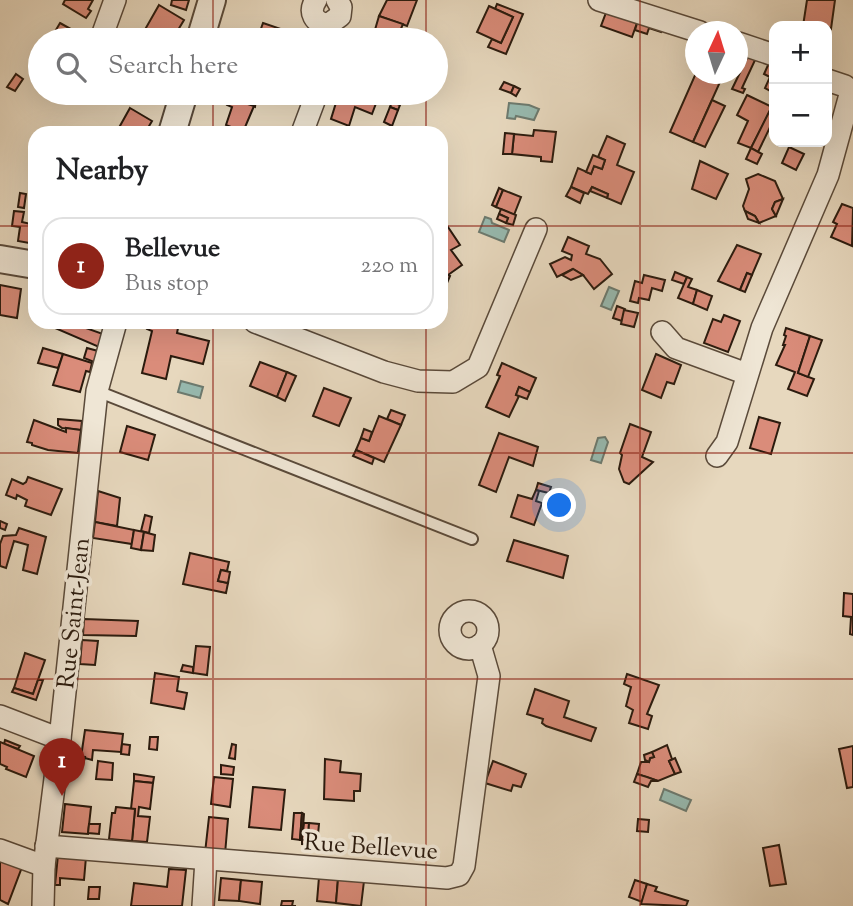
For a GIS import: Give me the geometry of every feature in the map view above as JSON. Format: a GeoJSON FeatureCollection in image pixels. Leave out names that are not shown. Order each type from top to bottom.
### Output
{"type":"FeatureCollection","features":[{"type":"Feature","properties":{"kind":"street"},"geometry":{"type":"LineString","coordinates":[[105,28],[116,0]]}},
{"type":"Feature","properties":{"kind":"street"},"geometry":{"type":"LineString","coordinates":[[204,28],[212,0]]}},
{"type":"Feature","properties":{"kind":"street"},"geometry":{"type":"LineString","coordinates":[[316,0],[312,11],[316,20],[329,28]]}},
{"type":"Feature","properties":{"kind":"street"},"geometry":{"type":"LineString","coordinates":[[335,28],[341,12],[337,0]]}},
{"type":"Feature","properties":{"kind":"street"},"geometry":{"type":"LineString","coordinates":[[599,0],[685,27]]}},
{"type":"Feature","properties":{"kind":"street"},"geometry":{"type":"LineString","coordinates":[[748,47],[769,53]]}},
{"type":"Feature","properties":{"kind":"street"},"geometry":{"type":"LineString","coordinates":[[717,456],[727,442],[767,317],[828,175],[851,91],[832,82]]}},
{"type":"Feature","properties":{"kind":"street"},"geometry":{"type":"LineString","coordinates":[[179,126],[182,105]]}},
{"type":"Feature","properties":{"kind":"street"},"geometry":{"type":"LineString","coordinates":[[305,126],[312,105]]}},
{"type":"Feature","properties":{"kind":"street"},"geometry":{"type":"LineString","coordinates":[[273,329],[384,372],[418,381],[453,382],[478,368],[536,229]]}},
{"type":"Feature","properties":{"kind":"street"},"geometry":{"type":"LineString","coordinates":[[0,258],[28,264]]}},
{"type":"Feature","properties":{"kind":"street","name":"Rue Saint-Jean"},"geometry":{"type":"LineString","coordinates":[[43,906],[45,856],[97,391],[114,329]]}},
{"type":"Feature","properties":{"kind":"street"},"geometry":{"type":"LineString","coordinates":[[662,332],[676,348],[747,374]]}},
{"type":"Feature","properties":{"kind":"street","name":"Rue Bellevue"},"geometry":{"type":"LineString","coordinates":[[0,850],[45,856],[206,860],[447,878],[458,875],[464,866],[489,676],[480,645]]}},
{"type":"Feature","properties":{"kind":"street"},"geometry":{"type":"LineString","coordinates":[[0,716],[60,739]]}},
{"type":"Feature","properties":{"kind":"street"},"geometry":{"type":"LineString","coordinates":[[203,906],[206,860]]}},
{"type":"Feature","properties":{"kind":"lane"},"geometry":{"type":"LineString","coordinates":[[97,391],[472,539]]}},
{"type":"Feature","properties":{"kind":"water"},"geometry":{"type":"Polygon","coordinates":[[[509,103],[539,109],[534,120],[516,116],[515,119],[507,118],[509,103]]]}},
{"type":"Feature","properties":{"kind":"water"},"geometry":{"type":"Polygon","coordinates":[[[485,217],[509,230],[504,242],[479,232],[485,217]]]}},
{"type":"Feature","properties":{"kind":"water"},"geometry":{"type":"Polygon","coordinates":[[[609,287],[619,291],[611,310],[601,306],[609,287]]]}},
{"type":"Feature","properties":{"kind":"water"},"geometry":{"type":"Polygon","coordinates":[[[181,381],[203,387],[200,398],[178,392],[181,381]]]}},
{"type":"Feature","properties":{"kind":"water"},"geometry":{"type":"Polygon","coordinates":[[[605,437],[608,442],[601,463],[591,460],[598,438],[605,437]]]}},
{"type":"Feature","properties":{"kind":"water"},"geometry":{"type":"Polygon","coordinates":[[[664,789],[691,800],[686,811],[660,800],[664,789]]]}},
{"type":"Feature","properties":{"kind":"building"},"geometry":{"type":"Polygon","coordinates":[[[65,0],[93,0],[88,9],[91,11],[86,18],[63,4],[65,0]]]}},
{"type":"Feature","properties":{"kind":"building"},"geometry":{"type":"Polygon","coordinates":[[[172,0],[189,0],[186,10],[171,5],[172,0]]]}},
{"type":"Feature","properties":{"kind":"building"},"geometry":{"type":"Polygon","coordinates":[[[387,0],[417,0],[407,26],[379,16],[387,0]]]}},
{"type":"Feature","properties":{"kind":"building"},"geometry":{"type":"Polygon","coordinates":[[[807,0],[835,0],[832,22],[804,21],[807,0]]]}},
{"type":"Feature","properties":{"kind":"building"},"geometry":{"type":"Polygon","coordinates":[[[497,4],[523,14],[506,54],[488,47],[492,39],[501,43],[513,17],[495,9],[497,4]]]}},
{"type":"Feature","properties":{"kind":"building"},"geometry":{"type":"Polygon","coordinates":[[[159,5],[184,20],[179,28],[146,28],[159,5]]]}},
{"type":"Feature","properties":{"kind":"building"},"geometry":{"type":"Polygon","coordinates":[[[489,6],[513,17],[501,43],[477,32],[489,6]]]}},
{"type":"Feature","properties":{"kind":"building"},"geometry":{"type":"Polygon","coordinates":[[[607,10],[638,20],[632,37],[601,26],[607,10]]]}},
{"type":"Feature","properties":{"kind":"building"},"geometry":{"type":"Polygon","coordinates":[[[379,16],[403,24],[401,28],[376,28],[379,16]]]}},
{"type":"Feature","properties":{"kind":"building"},"geometry":{"type":"Polygon","coordinates":[[[638,20],[662,28],[661,32],[649,28],[647,34],[635,30],[638,20]]]}},
{"type":"Feature","properties":{"kind":"building"},"geometry":{"type":"Polygon","coordinates":[[[263,23],[278,28],[261,28],[263,23]]]}},
{"type":"Feature","properties":{"kind":"building"},"geometry":{"type":"Polygon","coordinates":[[[748,56],[756,58],[748,75],[748,56]]]}},
{"type":"Feature","properties":{"kind":"building"},"geometry":{"type":"Polygon","coordinates":[[[769,63],[769,76],[764,74],[769,63]]]}},
{"type":"Feature","properties":{"kind":"building"},"geometry":{"type":"Polygon","coordinates":[[[16,74],[23,79],[15,91],[7,87],[16,74]]]}},
{"type":"Feature","properties":{"kind":"building"},"geometry":{"type":"Polygon","coordinates":[[[504,82],[514,86],[511,93],[500,89],[504,82]]]}},
{"type":"Feature","properties":{"kind":"building"},"geometry":{"type":"Polygon","coordinates":[[[691,84],[719,84],[693,142],[670,132],[691,84]]]}},
{"type":"Feature","properties":{"kind":"building"},"geometry":{"type":"Polygon","coordinates":[[[734,84],[744,84],[742,88],[745,89],[743,93],[732,89],[734,84]]]}},
{"type":"Feature","properties":{"kind":"building"},"geometry":{"type":"Polygon","coordinates":[[[514,86],[520,89],[516,96],[511,93],[514,86]]]}},
{"type":"Feature","properties":{"kind":"building"},"geometry":{"type":"Polygon","coordinates":[[[747,95],[769,106],[769,113],[751,148],[738,143],[748,121],[737,115],[747,95]]]}},
{"type":"Feature","properties":{"kind":"building"},"geometry":{"type":"Polygon","coordinates":[[[712,100],[725,106],[705,147],[693,142],[712,100]]]}},
{"type":"Feature","properties":{"kind":"building"},"geometry":{"type":"Polygon","coordinates":[[[227,105],[254,106],[246,126],[226,125],[232,107],[227,105]]]}},
{"type":"Feature","properties":{"kind":"building"},"geometry":{"type":"Polygon","coordinates":[[[335,105],[375,105],[372,114],[355,107],[349,126],[331,119],[335,105]]]}},
{"type":"Feature","properties":{"kind":"building"},"geometry":{"type":"Polygon","coordinates":[[[391,105],[400,105],[398,110],[391,105]]]}},
{"type":"Feature","properties":{"kind":"building"},"geometry":{"type":"Polygon","coordinates":[[[390,107],[398,110],[392,126],[384,122],[390,107]]]}},
{"type":"Feature","properties":{"kind":"building"},"geometry":{"type":"Polygon","coordinates":[[[130,108],[152,121],[149,126],[120,126],[130,108]]]}},
{"type":"Feature","properties":{"kind":"building"},"geometry":{"type":"Polygon","coordinates":[[[769,112],[769,129],[758,152],[751,148],[769,112]]]}},
{"type":"Feature","properties":{"kind":"building"},"geometry":{"type":"Polygon","coordinates":[[[534,130],[556,132],[552,162],[541,161],[541,157],[512,154],[514,134],[533,136],[534,130]]]}},
{"type":"Feature","properties":{"kind":"building"},"geometry":{"type":"Polygon","coordinates":[[[505,133],[514,134],[512,154],[503,154],[505,133]]]}},
{"type":"Feature","properties":{"kind":"building"},"geometry":{"type":"Polygon","coordinates":[[[607,136],[625,144],[617,165],[634,172],[621,204],[592,187],[588,194],[571,187],[578,168],[591,174],[594,166],[602,169],[605,160],[598,157],[607,136]]]}},
{"type":"Feature","properties":{"kind":"building"},"geometry":{"type":"Polygon","coordinates":[[[789,147],[804,154],[796,170],[782,163],[789,147]]]}},
{"type":"Feature","properties":{"kind":"building"},"geometry":{"type":"Polygon","coordinates":[[[751,148],[762,154],[757,164],[746,159],[751,148]]]}},
{"type":"Feature","properties":{"kind":"building"},"geometry":{"type":"Polygon","coordinates":[[[593,155],[605,160],[602,169],[594,166],[591,174],[586,172],[593,155]]]}},
{"type":"Feature","properties":{"kind":"building"},"geometry":{"type":"Polygon","coordinates":[[[700,161],[728,174],[716,199],[692,189],[700,161]]]}},
{"type":"Feature","properties":{"kind":"building"},"geometry":{"type":"Polygon","coordinates":[[[758,174],[775,181],[783,199],[775,202],[772,209],[776,216],[759,223],[743,206],[749,189],[746,179],[758,174]]]}},
{"type":"Feature","properties":{"kind":"building"},"geometry":{"type":"Polygon","coordinates":[[[571,187],[584,193],[580,203],[566,196],[571,187]]]}},
{"type":"Feature","properties":{"kind":"building"},"geometry":{"type":"Polygon","coordinates":[[[592,187],[608,194],[607,198],[590,191],[592,187]]]}},
{"type":"Feature","properties":{"kind":"building"},"geometry":{"type":"Polygon","coordinates":[[[499,188],[503,190],[496,207],[492,205],[499,188]]]}},
{"type":"Feature","properties":{"kind":"building"},"geometry":{"type":"Polygon","coordinates":[[[503,190],[521,197],[514,215],[496,207],[503,190]]]}},
{"type":"Feature","properties":{"kind":"building"},"geometry":{"type":"Polygon","coordinates":[[[20,193],[26,194],[24,208],[18,207],[20,193]]]}},
{"type":"Feature","properties":{"kind":"building"},"geometry":{"type":"Polygon","coordinates":[[[783,199],[776,216],[772,209],[775,202],[783,199]]]}},
{"type":"Feature","properties":{"kind":"building"},"geometry":{"type":"Polygon","coordinates":[[[842,204],[853,208],[852,246],[831,237],[837,224],[833,222],[842,204]]]}},
{"type":"Feature","properties":{"kind":"building"},"geometry":{"type":"Polygon","coordinates":[[[501,209],[516,215],[513,225],[506,223],[508,218],[499,214],[501,209]]]}},
{"type":"Feature","properties":{"kind":"building"},"geometry":{"type":"Polygon","coordinates":[[[14,211],[24,212],[22,222],[28,223],[28,243],[18,241],[20,227],[12,226],[14,211]]]}},
{"type":"Feature","properties":{"kind":"building"},"geometry":{"type":"Polygon","coordinates":[[[745,211],[755,216],[759,223],[748,219],[745,211]]]}},
{"type":"Feature","properties":{"kind":"building"},"geometry":{"type":"Polygon","coordinates":[[[499,214],[508,218],[506,223],[497,219],[499,214]]]}},
{"type":"Feature","properties":{"kind":"building"},"geometry":{"type":"Polygon","coordinates":[[[448,227],[460,245],[451,250],[462,265],[448,275],[448,227]]]}},
{"type":"Feature","properties":{"kind":"building"},"geometry":{"type":"Polygon","coordinates":[[[568,237],[589,246],[586,254],[600,259],[612,274],[594,289],[583,275],[573,269],[557,277],[550,264],[565,257],[571,260],[572,255],[562,251],[568,237]]]}},
{"type":"Feature","properties":{"kind":"building"},"geometry":{"type":"Polygon","coordinates":[[[737,245],[761,254],[752,275],[747,273],[740,290],[718,281],[737,245]]]}},
{"type":"Feature","properties":{"kind":"building"},"geometry":{"type":"Polygon","coordinates":[[[573,269],[583,275],[571,280],[562,275],[573,269]]]}},
{"type":"Feature","properties":{"kind":"building"},"geometry":{"type":"Polygon","coordinates":[[[675,272],[687,277],[684,284],[672,280],[675,272]]]}},
{"type":"Feature","properties":{"kind":"building"},"geometry":{"type":"Polygon","coordinates":[[[747,273],[752,275],[745,292],[740,290],[747,273]]]}},
{"type":"Feature","properties":{"kind":"building"},"geometry":{"type":"Polygon","coordinates":[[[644,275],[665,280],[662,291],[652,288],[649,300],[639,298],[638,303],[630,301],[635,281],[642,283],[644,275]]]}},
{"type":"Feature","properties":{"kind":"building"},"geometry":{"type":"Polygon","coordinates":[[[687,277],[692,279],[688,287],[697,290],[693,304],[678,298],[687,277]]]}},
{"type":"Feature","properties":{"kind":"building"},"geometry":{"type":"Polygon","coordinates":[[[0,285],[21,289],[17,318],[0,315],[0,285]]]}},
{"type":"Feature","properties":{"kind":"building"},"geometry":{"type":"Polygon","coordinates":[[[697,290],[712,296],[707,310],[693,304],[697,290]]]}},
{"type":"Feature","properties":{"kind":"building"},"geometry":{"type":"Polygon","coordinates":[[[617,306],[625,309],[622,321],[613,318],[617,306]]]}},
{"type":"Feature","properties":{"kind":"building"},"geometry":{"type":"Polygon","coordinates":[[[624,310],[638,313],[634,327],[621,324],[624,310]]]}},
{"type":"Feature","properties":{"kind":"building"},"geometry":{"type":"Polygon","coordinates":[[[724,315],[740,321],[728,352],[704,343],[713,319],[721,322],[724,315]]]}},
{"type":"Feature","properties":{"kind":"building"},"geometry":{"type":"Polygon","coordinates":[[[786,328],[810,336],[798,373],[814,379],[807,396],[788,389],[795,372],[776,365],[785,345],[786,328]]]}},
{"type":"Feature","properties":{"kind":"building"},"geometry":{"type":"Polygon","coordinates":[[[57,329],[89,329],[103,334],[99,347],[57,329]]]}},
{"type":"Feature","properties":{"kind":"building"},"geometry":{"type":"Polygon","coordinates":[[[147,329],[178,329],[177,333],[209,341],[203,364],[171,356],[166,379],[142,373],[152,331],[147,329]]]}},
{"type":"Feature","properties":{"kind":"building"},"geometry":{"type":"Polygon","coordinates":[[[810,336],[822,340],[808,377],[798,373],[810,336]]]}},
{"type":"Feature","properties":{"kind":"building"},"geometry":{"type":"Polygon","coordinates":[[[43,348],[63,354],[58,368],[38,363],[43,348]]]}},
{"type":"Feature","properties":{"kind":"building"},"geometry":{"type":"Polygon","coordinates":[[[87,348],[98,351],[94,362],[84,358],[87,348]]]}},
{"type":"Feature","properties":{"kind":"building"},"geometry":{"type":"Polygon","coordinates":[[[63,354],[92,363],[90,372],[86,371],[80,392],[53,385],[63,354]]]}},
{"type":"Feature","properties":{"kind":"building"},"geometry":{"type":"Polygon","coordinates":[[[656,354],[681,365],[674,384],[667,382],[661,398],[642,390],[656,354]]]}},
{"type":"Feature","properties":{"kind":"building"},"geometry":{"type":"Polygon","coordinates":[[[260,362],[287,372],[277,397],[250,386],[260,362]]]}},
{"type":"Feature","properties":{"kind":"building"},"geometry":{"type":"Polygon","coordinates":[[[502,363],[536,378],[530,392],[519,387],[516,395],[519,396],[509,417],[486,407],[500,376],[497,375],[502,363]]]}},
{"type":"Feature","properties":{"kind":"building"},"geometry":{"type":"Polygon","coordinates":[[[287,372],[296,376],[285,401],[277,397],[287,372]]]}},
{"type":"Feature","properties":{"kind":"building"},"geometry":{"type":"Polygon","coordinates":[[[519,387],[530,392],[527,399],[516,395],[519,387]]]}},
{"type":"Feature","properties":{"kind":"building"},"geometry":{"type":"Polygon","coordinates":[[[324,388],[351,398],[339,426],[313,416],[324,388]]]}},
{"type":"Feature","properties":{"kind":"building"},"geometry":{"type":"Polygon","coordinates":[[[391,410],[405,415],[401,425],[387,419],[391,410]]]}},
{"type":"Feature","properties":{"kind":"building"},"geometry":{"type":"Polygon","coordinates":[[[379,416],[401,425],[384,462],[356,450],[361,438],[369,441],[379,416]]]}},
{"type":"Feature","properties":{"kind":"building"},"geometry":{"type":"Polygon","coordinates":[[[759,417],[780,423],[771,454],[750,448],[759,417]]]}},
{"type":"Feature","properties":{"kind":"building"},"geometry":{"type":"Polygon","coordinates":[[[58,419],[82,421],[81,430],[62,428],[58,425],[58,419]]]}},
{"type":"Feature","properties":{"kind":"building"},"geometry":{"type":"Polygon","coordinates":[[[34,420],[66,432],[66,428],[81,430],[78,453],[48,450],[27,442],[34,420]]]}},
{"type":"Feature","properties":{"kind":"building"},"geometry":{"type":"Polygon","coordinates":[[[630,424],[651,432],[642,457],[653,462],[629,484],[624,482],[619,469],[622,455],[620,453],[630,424]]]}},
{"type":"Feature","properties":{"kind":"building"},"geometry":{"type":"Polygon","coordinates":[[[127,426],[155,435],[148,460],[120,452],[127,426]]]}},
{"type":"Feature","properties":{"kind":"building"},"geometry":{"type":"Polygon","coordinates":[[[364,429],[372,432],[369,441],[361,438],[364,429]]]}},
{"type":"Feature","properties":{"kind":"building"},"geometry":{"type":"Polygon","coordinates":[[[499,433],[538,447],[533,466],[509,457],[496,492],[479,485],[499,433]]]}},
{"type":"Feature","properties":{"kind":"building"},"geometry":{"type":"Polygon","coordinates":[[[356,450],[374,458],[372,464],[353,456],[356,450]]]}},
{"type":"Feature","properties":{"kind":"building"},"geometry":{"type":"Polygon","coordinates":[[[28,477],[62,489],[51,515],[25,506],[27,500],[17,495],[16,499],[6,495],[12,479],[23,484],[28,477]]]}},
{"type":"Feature","properties":{"kind":"building"},"geometry":{"type":"Polygon","coordinates":[[[538,483],[551,487],[549,493],[536,490],[538,483]]]}},
{"type":"Feature","properties":{"kind":"building"},"geometry":{"type":"Polygon","coordinates":[[[536,490],[539,491],[536,501],[542,503],[534,525],[511,517],[518,495],[532,499],[536,490]]]}},
{"type":"Feature","properties":{"kind":"building"},"geometry":{"type":"Polygon","coordinates":[[[98,491],[120,498],[117,526],[95,522],[98,491]]]}},
{"type":"Feature","properties":{"kind":"building"},"geometry":{"type":"Polygon","coordinates":[[[145,515],[152,517],[149,533],[141,531],[145,515]]]}},
{"type":"Feature","properties":{"kind":"building"},"geometry":{"type":"Polygon","coordinates":[[[0,521],[7,524],[5,530],[0,528],[0,521]]]}},
{"type":"Feature","properties":{"kind":"building"},"geometry":{"type":"Polygon","coordinates":[[[95,522],[134,530],[132,544],[93,538],[95,522]]]}},
{"type":"Feature","properties":{"kind":"building"},"geometry":{"type":"Polygon","coordinates":[[[19,528],[46,537],[37,574],[23,570],[28,545],[14,541],[6,568],[0,566],[0,544],[3,536],[16,535],[19,528]]]}},
{"type":"Feature","properties":{"kind":"building"},"geometry":{"type":"Polygon","coordinates":[[[134,530],[144,532],[141,550],[131,548],[134,530]]]}},
{"type":"Feature","properties":{"kind":"building"},"geometry":{"type":"Polygon","coordinates":[[[144,532],[155,535],[153,551],[141,550],[144,532]]]}},
{"type":"Feature","properties":{"kind":"building"},"geometry":{"type":"Polygon","coordinates":[[[514,540],[568,556],[563,578],[507,561],[514,540]]]}},
{"type":"Feature","properties":{"kind":"building"},"geometry":{"type":"Polygon","coordinates":[[[190,553],[229,562],[227,571],[221,570],[218,581],[228,583],[226,593],[183,584],[190,553]]]}},
{"type":"Feature","properties":{"kind":"building"},"geometry":{"type":"Polygon","coordinates":[[[221,570],[230,572],[228,583],[218,581],[221,570]]]}},
{"type":"Feature","properties":{"kind":"building"},"geometry":{"type":"Polygon","coordinates":[[[844,593],[853,594],[853,635],[850,634],[851,617],[843,616],[844,593]]]}},
{"type":"Feature","properties":{"kind":"building"},"geometry":{"type":"Polygon","coordinates":[[[84,619],[138,621],[136,636],[83,635],[84,619]]]}},
{"type":"Feature","properties":{"kind":"building"},"geometry":{"type":"Polygon","coordinates":[[[82,640],[98,641],[95,665],[80,664],[82,640]]]}},
{"type":"Feature","properties":{"kind":"building"},"geometry":{"type":"Polygon","coordinates":[[[196,646],[210,647],[207,675],[193,673],[196,646]]]}},
{"type":"Feature","properties":{"kind":"building"},"geometry":{"type":"Polygon","coordinates":[[[25,653],[45,660],[33,694],[14,688],[25,653]]]}},
{"type":"Feature","properties":{"kind":"building"},"geometry":{"type":"Polygon","coordinates":[[[183,665],[193,667],[193,673],[181,671],[183,665]]]}},
{"type":"Feature","properties":{"kind":"building"},"geometry":{"type":"Polygon","coordinates":[[[155,673],[179,677],[177,691],[187,693],[184,709],[151,703],[155,673]]]}},
{"type":"Feature","properties":{"kind":"building"},"geometry":{"type":"Polygon","coordinates":[[[627,674],[659,685],[647,714],[652,716],[648,729],[629,723],[633,710],[626,706],[631,687],[624,684],[627,674]]]}},
{"type":"Feature","properties":{"kind":"building"},"geometry":{"type":"Polygon","coordinates":[[[38,680],[43,680],[36,700],[12,692],[14,688],[33,694],[38,680]]]}},
{"type":"Feature","properties":{"kind":"building"},"geometry":{"type":"Polygon","coordinates":[[[535,689],[569,701],[564,717],[596,728],[591,741],[546,726],[542,723],[543,719],[527,714],[535,689]]]}},
{"type":"Feature","properties":{"kind":"building"},"geometry":{"type":"Polygon","coordinates":[[[85,730],[123,734],[121,752],[93,750],[92,760],[81,757],[85,730]]]}},
{"type":"Feature","properties":{"kind":"building"},"geometry":{"type":"Polygon","coordinates":[[[150,737],[158,737],[157,750],[149,749],[150,737]]]}},
{"type":"Feature","properties":{"kind":"building"},"geometry":{"type":"Polygon","coordinates":[[[5,740],[20,746],[18,749],[4,744],[5,740]]]}},
{"type":"Feature","properties":{"kind":"building"},"geometry":{"type":"Polygon","coordinates":[[[0,742],[34,756],[26,777],[0,764],[0,742]]]}},
{"type":"Feature","properties":{"kind":"building"},"geometry":{"type":"Polygon","coordinates":[[[122,744],[130,745],[129,755],[121,754],[122,744]]]}},
{"type":"Feature","properties":{"kind":"building"},"geometry":{"type":"Polygon","coordinates":[[[232,744],[236,745],[235,759],[229,758],[232,744]]]}},
{"type":"Feature","properties":{"kind":"building"},"geometry":{"type":"Polygon","coordinates":[[[667,745],[672,759],[669,761],[675,774],[658,781],[637,774],[641,762],[649,762],[650,758],[654,757],[652,752],[667,745]]]}},
{"type":"Feature","properties":{"kind":"building"},"geometry":{"type":"Polygon","coordinates":[[[853,746],[853,787],[847,788],[839,749],[853,746]]]}},
{"type":"Feature","properties":{"kind":"building"},"geometry":{"type":"Polygon","coordinates":[[[652,752],[654,757],[650,758],[649,762],[645,760],[644,755],[652,752]]]}},
{"type":"Feature","properties":{"kind":"building"},"geometry":{"type":"Polygon","coordinates":[[[70,756],[85,757],[83,765],[69,763],[70,756]]]}},
{"type":"Feature","properties":{"kind":"building"},"geometry":{"type":"Polygon","coordinates":[[[675,758],[681,772],[675,774],[669,761],[675,758]]]}},
{"type":"Feature","properties":{"kind":"building"},"geometry":{"type":"Polygon","coordinates":[[[325,759],[341,761],[340,772],[361,774],[360,791],[354,791],[354,801],[324,799],[325,759]]]}},
{"type":"Feature","properties":{"kind":"building"},"geometry":{"type":"Polygon","coordinates":[[[98,761],[113,763],[112,780],[96,779],[98,761]]]}},
{"type":"Feature","properties":{"kind":"building"},"geometry":{"type":"Polygon","coordinates":[[[493,761],[526,774],[521,787],[513,785],[511,791],[485,783],[493,761]]]}},
{"type":"Feature","properties":{"kind":"building"},"geometry":{"type":"Polygon","coordinates":[[[221,765],[234,767],[233,775],[221,774],[221,765]]]}},
{"type":"Feature","properties":{"kind":"building"},"geometry":{"type":"Polygon","coordinates":[[[134,774],[154,777],[153,783],[134,781],[134,774]]]}},
{"type":"Feature","properties":{"kind":"building"},"geometry":{"type":"Polygon","coordinates":[[[637,774],[658,781],[651,781],[648,787],[634,782],[637,774]]]}},
{"type":"Feature","properties":{"kind":"building"},"geometry":{"type":"Polygon","coordinates":[[[214,777],[233,779],[230,807],[211,804],[214,777]]]}},
{"type":"Feature","properties":{"kind":"building"},"geometry":{"type":"Polygon","coordinates":[[[134,781],[153,783],[150,809],[139,807],[138,816],[150,817],[147,842],[132,841],[134,781]]]}},
{"type":"Feature","properties":{"kind":"building"},"geometry":{"type":"Polygon","coordinates":[[[253,787],[285,790],[281,830],[249,827],[253,787]]]}},
{"type":"Feature","properties":{"kind":"building"},"geometry":{"type":"Polygon","coordinates":[[[65,804],[91,807],[88,834],[62,832],[65,804]]]}},
{"type":"Feature","properties":{"kind":"building"},"geometry":{"type":"Polygon","coordinates":[[[116,807],[135,809],[132,841],[109,839],[112,813],[115,813],[116,807]]]}},
{"type":"Feature","properties":{"kind":"building"},"geometry":{"type":"Polygon","coordinates":[[[294,813],[302,813],[300,840],[292,839],[294,813]]]}},
{"type":"Feature","properties":{"kind":"building"},"geometry":{"type":"Polygon","coordinates":[[[302,813],[304,814],[300,840],[302,813]]]}},
{"type":"Feature","properties":{"kind":"building"},"geometry":{"type":"Polygon","coordinates":[[[209,817],[228,819],[225,854],[205,853],[209,817]]]}},
{"type":"Feature","properties":{"kind":"building"},"geometry":{"type":"Polygon","coordinates":[[[638,819],[649,820],[648,832],[637,831],[638,819]]]}},
{"type":"Feature","properties":{"kind":"building"},"geometry":{"type":"Polygon","coordinates":[[[304,823],[309,823],[308,840],[302,840],[304,823]]]}},
{"type":"Feature","properties":{"kind":"building"},"geometry":{"type":"Polygon","coordinates":[[[309,823],[319,824],[317,845],[302,844],[302,840],[308,840],[309,823]]]}},
{"type":"Feature","properties":{"kind":"building"},"geometry":{"type":"Polygon","coordinates":[[[89,824],[100,824],[99,834],[88,833],[89,824]]]}},
{"type":"Feature","properties":{"kind":"building"},"geometry":{"type":"Polygon","coordinates":[[[779,845],[786,884],[770,886],[763,848],[779,845]]]}},
{"type":"Feature","properties":{"kind":"building"},"geometry":{"type":"Polygon","coordinates":[[[58,855],[86,857],[84,880],[60,878],[60,885],[55,885],[58,855]]]}},
{"type":"Feature","properties":{"kind":"building"},"geometry":{"type":"Polygon","coordinates":[[[0,859],[22,867],[8,904],[0,900],[0,859]]]}},
{"type":"Feature","properties":{"kind":"building"},"geometry":{"type":"Polygon","coordinates":[[[169,869],[186,870],[182,906],[131,906],[134,883],[167,887],[169,869]]]}},
{"type":"Feature","properties":{"kind":"building"},"geometry":{"type":"Polygon","coordinates":[[[319,877],[338,879],[336,903],[317,901],[319,877]]]}},
{"type":"Feature","properties":{"kind":"building"},"geometry":{"type":"Polygon","coordinates":[[[221,878],[241,880],[239,901],[219,900],[221,878]]]}},
{"type":"Feature","properties":{"kind":"building"},"geometry":{"type":"Polygon","coordinates":[[[338,879],[364,881],[361,906],[336,903],[338,879]]]}},
{"type":"Feature","properties":{"kind":"building"},"geometry":{"type":"Polygon","coordinates":[[[241,880],[262,882],[260,904],[239,901],[241,880]]]}},
{"type":"Feature","properties":{"kind":"building"},"geometry":{"type":"Polygon","coordinates":[[[635,880],[647,884],[642,902],[629,897],[635,880]]]}},
{"type":"Feature","properties":{"kind":"building"},"geometry":{"type":"Polygon","coordinates":[[[647,884],[657,887],[655,891],[688,901],[686,906],[641,904],[647,884]]]}},
{"type":"Feature","properties":{"kind":"building"},"geometry":{"type":"Polygon","coordinates":[[[89,887],[100,887],[99,899],[88,899],[89,887]]]}},
{"type":"Feature","properties":{"kind":"building"},"geometry":{"type":"Polygon","coordinates":[[[282,901],[293,901],[292,906],[281,906],[282,901]]]}},
{"type":"Feature","properties":{"kind":"place","name":"Bellevue"},"geometry":{"type":"Point","coordinates":[62,796]}}]}
